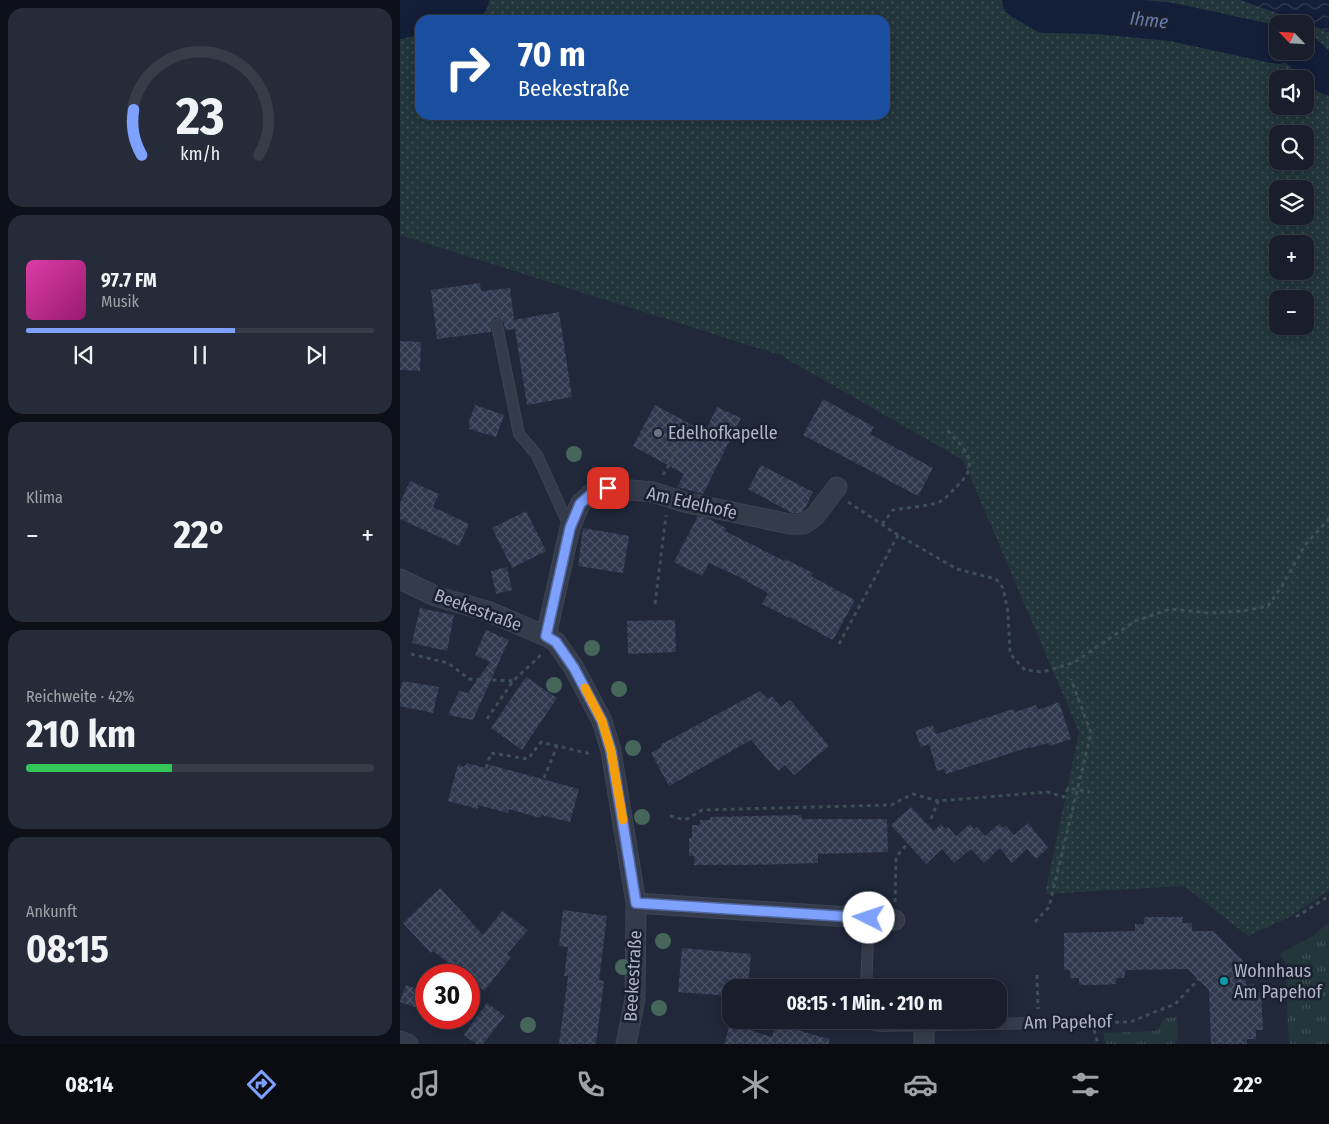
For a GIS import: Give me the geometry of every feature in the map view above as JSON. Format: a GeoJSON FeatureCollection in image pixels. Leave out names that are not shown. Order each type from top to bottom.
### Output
{"type":"FeatureCollection","features":[{"type":"Feature","properties":{"kind":"street","name":"Am Edelhofe"},"geometry":{"type":"LineString","coordinates":[[551,639],[570,528],[580,504],[592,493],[608,488],[660,494],[684,502],[790,524],[804,524],[815,516],[835,490]]}},
{"type":"Feature","properties":{"kind":"street","name":"Beekestraße"},"geometry":{"type":"LineString","coordinates":[[400,580],[435,596],[487,611],[551,639],[574,668],[602,721],[611,751],[636,903],[635,999],[626,1044]]}},
{"type":"Feature","properties":{"kind":"street"},"geometry":{"type":"LineString","coordinates":[[636,903],[894,920]]}},
{"type":"Feature","properties":{"kind":"street"},"geometry":{"type":"LineString","coordinates":[[924,1029],[924,1044]]}},
{"type":"Feature","properties":{"kind":"street"},"geometry":{"type":"LineString","coordinates":[[400,1041],[408,1044]]}},
{"type":"Feature","properties":{"kind":"lane"},"geometry":{"type":"LineString","coordinates":[[497,325],[519,434],[537,455],[570,528]]}},
{"type":"Feature","properties":{"kind":"lane"},"geometry":{"type":"LineString","coordinates":[[866,979],[869,918]]}},
{"type":"Feature","properties":{"kind":"lane","name":"Am Papehof"},"geometry":{"type":"LineString","coordinates":[[1007,1024],[1038,1023]]}},
{"type":"Feature","properties":{"kind":"path"},"geometry":{"type":"LineString","coordinates":[[882,524],[893,510],[939,502],[962,482],[970,470],[969,456],[963,446],[945,428]]}},
{"type":"Feature","properties":{"kind":"path"},"geometry":{"type":"LineString","coordinates":[[655,604],[660,494],[677,451],[669,447]]}},
{"type":"Feature","properties":{"kind":"path"},"geometry":{"type":"LineString","coordinates":[[835,490],[898,535],[957,569],[996,579],[1003,588],[1008,612],[1010,654],[1024,670],[1043,672],[1075,662],[1135,621],[1170,608],[1209,613],[1244,611],[1268,606],[1282,586],[1305,545],[1329,519]]}},
{"type":"Feature","properties":{"kind":"path"},"geometry":{"type":"LineString","coordinates":[[838,644],[898,535]]}},
{"type":"Feature","properties":{"kind":"path"},"geometry":{"type":"LineString","coordinates":[[487,719],[513,681],[551,639]]}},
{"type":"Feature","properties":{"kind":"path"},"geometry":{"type":"LineString","coordinates":[[411,654],[448,663],[469,679],[513,681]]}},
{"type":"Feature","properties":{"kind":"path"},"geometry":{"type":"LineString","coordinates":[[1035,922],[1049,907],[1091,733],[1071,679]]}},
{"type":"Feature","properties":{"kind":"path"},"geometry":{"type":"LineString","coordinates":[[486,768],[491,753],[528,759],[541,742],[593,754]]}},
{"type":"Feature","properties":{"kind":"path"},"geometry":{"type":"LineString","coordinates":[[544,778],[557,746]]}},
{"type":"Feature","properties":{"kind":"path"},"geometry":{"type":"LineString","coordinates":[[670,816],[685,820],[702,810],[891,805],[913,794],[938,801],[1046,792],[1064,797],[1068,788],[1090,792]]}},
{"type":"Feature","properties":{"kind":"path"},"geometry":{"type":"LineString","coordinates":[[931,819],[938,801]]}},
{"type":"Feature","properties":{"kind":"path"},"geometry":{"type":"LineString","coordinates":[[894,920],[896,857],[908,843]]}},
{"type":"Feature","properties":{"kind":"path"},"geometry":{"type":"LineString","coordinates":[[1296,917],[1329,896]]}},
{"type":"Feature","properties":{"kind":"path"},"geometry":{"type":"LineString","coordinates":[[1037,975],[1038,1023]]}},
{"type":"Feature","properties":{"kind":"path","name":"Am Papehof"},"geometry":{"type":"LineString","coordinates":[[1038,1023],[1130,1022],[1175,1004],[1199,979]]}},
{"type":"Feature","properties":{"kind":"path"},"geometry":{"type":"LineString","coordinates":[[1092,1022],[1098,1044]]}},
{"type":"Feature","properties":{"kind":"green space"},"geometry":{"type":"Polygon","coordinates":[[[400,0],[1241,0],[1282,15],[1269,15],[1269,60],[1314,60],[1314,27],[1329,32],[1329,890],[1290,917],[1248,936],[1184,886],[1045,894],[1079,732],[963,460],[780,355],[400,235],[400,0]]]}},
{"type":"Feature","properties":{"kind":"green space"},"geometry":{"type":"Polygon","coordinates":[[[1329,923],[1329,1044],[1289,1044],[1285,962],[1280,954],[1309,938],[1329,923]]]}},
{"type":"Feature","properties":{"kind":"green space"},"geometry":{"type":"Polygon","coordinates":[[[1177,1017],[1178,1040],[1174,1044],[1106,1044],[1103,1033],[1156,1031],[1165,1018],[1177,1017]]]}},
{"type":"Feature","properties":{"kind":"water"},"geometry":{"type":"Polygon","coordinates":[[[1241,0],[1329,0],[1329,32],[1314,27],[1314,15],[1282,15],[1241,0]]]}},
{"type":"Feature","properties":{"kind":"building"},"geometry":{"type":"Polygon","coordinates":[[[480,283],[481,291],[510,288],[514,320],[559,312],[572,397],[527,405],[515,329],[505,330],[504,323],[500,319],[495,318],[491,322],[491,332],[437,339],[431,290],[480,283]]]}},
{"type":"Feature","properties":{"kind":"building"},"geometry":{"type":"Polygon","coordinates":[[[400,341],[421,342],[420,371],[400,370],[400,341]]]}},
{"type":"Feature","properties":{"kind":"building"},"geometry":{"type":"Polygon","coordinates":[[[823,399],[874,427],[870,434],[933,468],[918,496],[803,435],[823,399]]]}},
{"type":"Feature","properties":{"kind":"building"},"geometry":{"type":"Polygon","coordinates":[[[475,405],[504,415],[496,437],[469,429],[469,422],[475,405]]]}},
{"type":"Feature","properties":{"kind":"building"},"geometry":{"type":"Polygon","coordinates":[[[655,405],[705,432],[717,407],[741,418],[703,494],[677,487],[684,474],[633,446],[655,405]]]}},
{"type":"Feature","properties":{"kind":"building"},"geometry":{"type":"Polygon","coordinates":[[[761,465],[813,492],[804,510],[800,513],[792,513],[748,489],[761,465]]]}},
{"type":"Feature","properties":{"kind":"building"},"geometry":{"type":"Polygon","coordinates":[[[410,481],[439,494],[433,507],[469,524],[459,546],[400,519],[400,503],[410,481]]]}},
{"type":"Feature","properties":{"kind":"building"},"geometry":{"type":"Polygon","coordinates":[[[526,511],[546,551],[512,568],[492,528],[526,511]]]}},
{"type":"Feature","properties":{"kind":"building"},"geometry":{"type":"Polygon","coordinates":[[[698,516],[707,518],[726,528],[725,531],[784,561],[785,559],[813,573],[811,576],[855,600],[833,640],[762,604],[768,593],[737,576],[709,563],[702,576],[674,562],[698,516]]]}},
{"type":"Feature","properties":{"kind":"building"},"geometry":{"type":"Polygon","coordinates":[[[583,528],[629,536],[623,573],[578,566],[583,528]]]}},
{"type":"Feature","properties":{"kind":"building"},"geometry":{"type":"Polygon","coordinates":[[[507,567],[512,590],[496,594],[491,571],[507,567]]]}},
{"type":"Feature","properties":{"kind":"building"},"geometry":{"type":"Polygon","coordinates":[[[420,608],[454,615],[447,651],[412,643],[420,608]]]}},
{"type":"Feature","properties":{"kind":"building"},"geometry":{"type":"Polygon","coordinates":[[[675,620],[676,652],[628,654],[627,621],[675,620]]]}},
{"type":"Feature","properties":{"kind":"building"},"geometry":{"type":"Polygon","coordinates":[[[486,630],[509,640],[473,720],[448,715],[459,691],[468,693],[490,662],[475,655],[486,630]]]}},
{"type":"Feature","properties":{"kind":"building"},"geometry":{"type":"Polygon","coordinates":[[[526,677],[557,698],[522,750],[491,728],[526,677]]]}},
{"type":"Feature","properties":{"kind":"building"},"geometry":{"type":"Polygon","coordinates":[[[403,681],[439,687],[433,713],[400,706],[400,690],[403,681]]]}},
{"type":"Feature","properties":{"kind":"building"},"geometry":{"type":"Polygon","coordinates":[[[760,691],[768,699],[772,696],[781,707],[790,700],[829,746],[794,775],[785,765],[778,771],[751,740],[669,786],[651,753],[662,747],[660,745],[760,691]]]}},
{"type":"Feature","properties":{"kind":"building"},"geometry":{"type":"Polygon","coordinates":[[[1059,702],[1071,739],[1050,746],[1048,743],[1030,747],[946,774],[944,769],[937,771],[929,744],[921,747],[915,731],[933,725],[936,734],[1013,709],[1015,712],[1036,705],[1038,710],[1059,702]]]}},
{"type":"Feature","properties":{"kind":"building"},"geometry":{"type":"Polygon","coordinates":[[[467,763],[489,769],[490,765],[579,789],[570,822],[541,815],[540,818],[509,809],[508,813],[478,805],[478,809],[448,801],[458,764],[464,767],[467,763]]]}},
{"type":"Feature","properties":{"kind":"building"},"geometry":{"type":"Polygon","coordinates":[[[911,807],[934,831],[941,824],[945,829],[948,827],[956,836],[970,824],[974,829],[977,827],[985,836],[999,824],[1003,828],[1006,826],[1014,835],[1028,823],[1048,848],[1036,859],[1027,849],[1012,863],[1000,848],[984,863],[971,849],[954,863],[942,849],[926,864],[891,825],[911,807]]]}},
{"type":"Feature","properties":{"kind":"building"},"geometry":{"type":"Polygon","coordinates":[[[801,815],[802,819],[887,819],[888,852],[818,854],[818,863],[751,865],[694,865],[694,856],[689,856],[689,838],[692,838],[692,825],[700,825],[700,820],[710,820],[710,817],[801,815]]]}},
{"type":"Feature","properties":{"kind":"building"},"geometry":{"type":"Polygon","coordinates":[[[440,888],[483,935],[502,911],[528,930],[507,954],[511,957],[484,991],[480,988],[480,964],[450,964],[433,951],[431,953],[403,923],[440,888]]]}},
{"type":"Feature","properties":{"kind":"building"},"geometry":{"type":"Polygon","coordinates":[[[563,910],[607,916],[599,980],[604,981],[596,1044],[559,1044],[568,976],[564,976],[568,947],[559,946],[563,910]]]}},
{"type":"Feature","properties":{"kind":"building","name":"Wohnhaus Am Papehof"},"geometry":{"type":"Polygon","coordinates":[[[1144,917],[1183,917],[1182,923],[1192,923],[1192,931],[1213,931],[1246,964],[1246,985],[1254,984],[1254,993],[1261,992],[1263,1030],[1256,1030],[1256,1039],[1247,1039],[1247,1044],[1211,1044],[1209,990],[1188,969],[1126,970],[1124,978],[1116,978],[1116,984],[1095,985],[1079,985],[1079,978],[1070,978],[1070,970],[1064,970],[1064,933],[1135,931],[1135,924],[1144,924],[1144,917]]]}},
{"type":"Feature","properties":{"kind":"building"},"geometry":{"type":"Polygon","coordinates":[[[682,948],[751,954],[749,979],[722,979],[722,995],[678,992],[682,948]]]}},
{"type":"Feature","properties":{"kind":"building"},"geometry":{"type":"Polygon","coordinates":[[[406,985],[415,988],[415,1007],[400,1002],[406,985]]]}},
{"type":"Feature","properties":{"kind":"building"},"geometry":{"type":"Polygon","coordinates":[[[487,1003],[505,1016],[483,1044],[476,1044],[464,1035],[468,1029],[480,1029],[480,1013],[487,1003]]]}},
{"type":"Feature","properties":{"kind":"building"},"geometry":{"type":"Polygon","coordinates":[[[728,1029],[746,1029],[772,1037],[774,1029],[794,1029],[829,1039],[829,1044],[724,1044],[728,1029]]]}},
{"type":"Feature","properties":{"kind":"waterway","name":"Ihme"},"geometry":{"type":"LineString","coordinates":[[418,15],[470,0]]}},
{"type":"Feature","properties":{"kind":"waterway","name":"Ihme"},"geometry":{"type":"LineString","coordinates":[[1021,0],[1045,14],[1100,15],[1172,22],[1269,43]]}},
{"type":"Feature","properties":{"kind":"waterway","name":"Ihme"},"geometry":{"type":"LineString","coordinates":[[400,20],[415,16]]}},
{"type":"Feature","properties":{"kind":"waterway","name":"Ihme"},"geometry":{"type":"LineString","coordinates":[[1311,60],[1329,76]]}},
{"type":"Feature","properties":{"kind":"slow traffic"},"geometry":{"type":"LineString","coordinates":[[585,688],[602,721],[611,751],[623,820]]}},
{"type":"Feature","properties":{"kind":"place","name":"Edelhofkapelle"},"geometry":{"type":"Point","coordinates":[658,433]}},
{"type":"Feature","properties":{"kind":"place","name":"Wohnhaus Am Papehof"},"geometry":{"type":"Point","coordinates":[1224,981]}},
{"type":"Feature","properties":{"kind":"route"},"geometry":{"type":"LineString","coordinates":[[608,488],[592,493],[580,504],[570,528],[546,636],[556,642],[574,668],[602,721],[611,751],[636,903],[869,918]]}}]}
